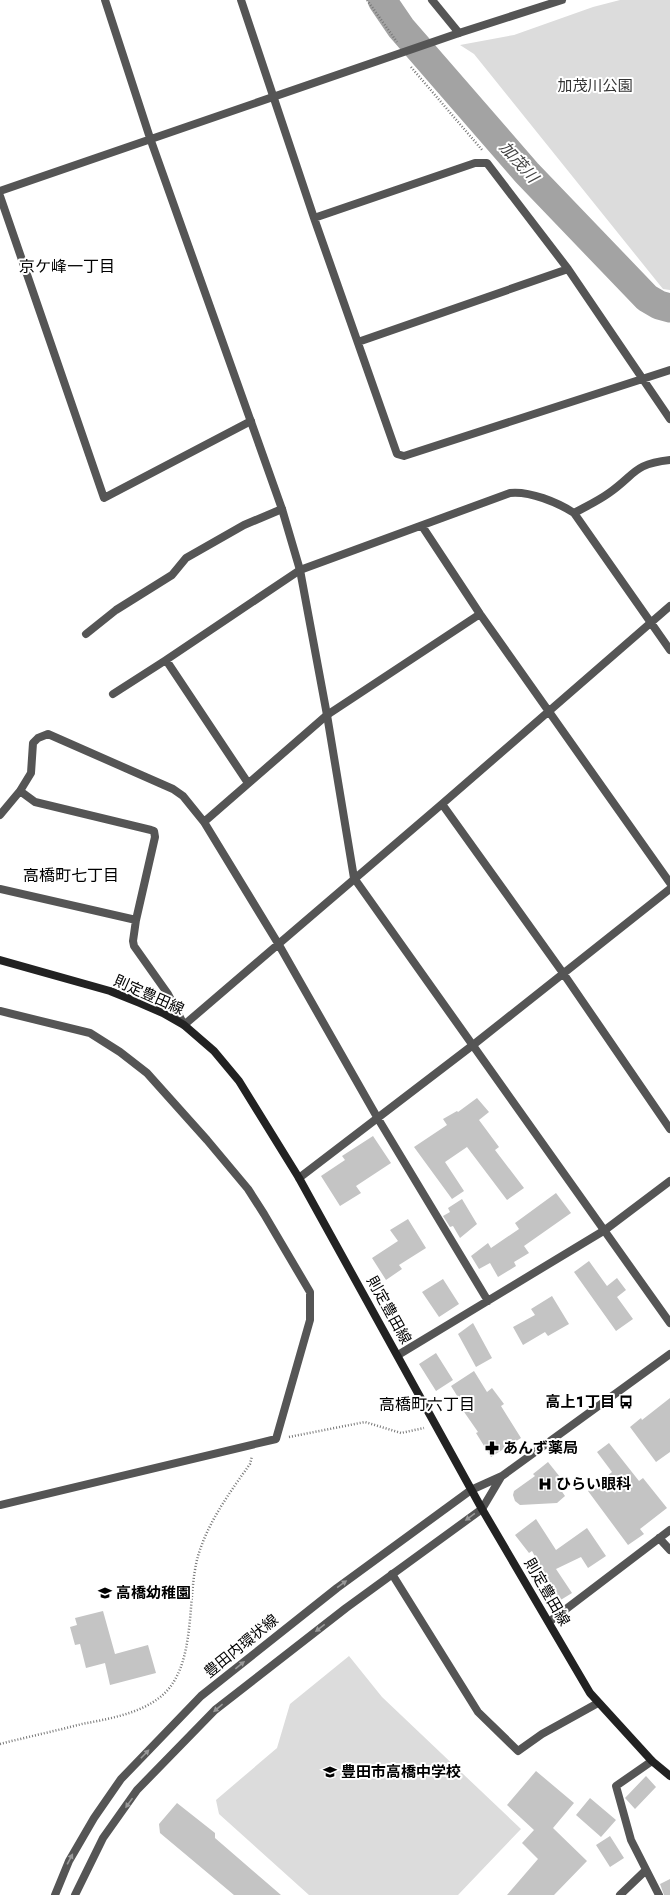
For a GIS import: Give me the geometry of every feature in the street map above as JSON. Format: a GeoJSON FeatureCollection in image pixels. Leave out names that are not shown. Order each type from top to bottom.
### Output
{"type":"FeatureCollection","features":[{"type":"Feature","properties":{"kind":"main road","name":"則定豊田線"},"geometry":{"type":"LineString","coordinates":[[0,960],[110,991],[163,1013],[184,1025],[214,1051],[239,1082],[299,1178],[398,1355],[471,1490],[590,1694],[652,1761],[670,1776]]}},
{"type":"Feature","properties":{"kind":"street"},"geometry":{"type":"LineString","coordinates":[[105,0],[150,138],[282,509],[300,570],[327,716],[354,878],[670,1323]]}},
{"type":"Feature","properties":{"kind":"street"},"geometry":{"type":"LineString","coordinates":[[241,0],[314,218],[397,454],[404,456],[670,370]]}},
{"type":"Feature","properties":{"kind":"street"},"geometry":{"type":"LineString","coordinates":[[432,0],[459,33]]}},
{"type":"Feature","properties":{"kind":"street"},"geometry":{"type":"LineString","coordinates":[[0,191],[150,138],[273,98],[459,33],[562,0]]}},
{"type":"Feature","properties":{"kind":"street"},"geometry":{"type":"LineString","coordinates":[[314,218],[475,163],[486,163],[568,269],[670,419]]}},
{"type":"Feature","properties":{"kind":"street"},"geometry":{"type":"LineString","coordinates":[[0,196],[104,498],[251,421]]}},
{"type":"Feature","properties":{"kind":"street"},"geometry":{"type":"LineString","coordinates":[[358,342],[568,269]]}},
{"type":"Feature","properties":{"kind":"street"},"geometry":{"type":"LineString","coordinates":[[574,513],[609,493],[637,468],[652,462],[670,460]]}},
{"type":"Feature","properties":{"kind":"street"},"geometry":{"type":"LineString","coordinates":[[113,694],[300,570],[510,493],[522,492],[564,507],[574,513],[670,650]]}},
{"type":"Feature","properties":{"kind":"street"},"geometry":{"type":"LineString","coordinates":[[86,634],[116,610],[172,576],[186,558],[244,525],[282,509]]}},
{"type":"Feature","properties":{"kind":"street"},"geometry":{"type":"LineString","coordinates":[[422,526],[480,614],[550,711],[670,883]]}},
{"type":"Feature","properties":{"kind":"street"},"geometry":{"type":"LineString","coordinates":[[20,791],[35,802],[154,831],[155,837],[136,920],[133,941],[134,946],[168,994],[184,1025],[279,945],[354,878],[442,804],[670,606]]}},
{"type":"Feature","properties":{"kind":"street"},"geometry":{"type":"LineString","coordinates":[[204,822],[327,716],[480,614]]}},
{"type":"Feature","properties":{"kind":"street"},"geometry":{"type":"LineString","coordinates":[[166,660],[248,783]]}},
{"type":"Feature","properties":{"kind":"street"},"geometry":{"type":"LineString","coordinates":[[0,815],[20,791],[31,773],[33,743],[48,734],[174,789],[183,796],[204,822],[279,945],[377,1117],[488,1301]]}},
{"type":"Feature","properties":{"kind":"street"},"geometry":{"type":"LineString","coordinates":[[442,804],[563,973],[670,1129]]}},
{"type":"Feature","properties":{"kind":"street"},"geometry":{"type":"LineString","coordinates":[[0,889],[136,920]]}},
{"type":"Feature","properties":{"kind":"street"},"geometry":{"type":"LineString","coordinates":[[299,1178],[473,1045],[670,889]]}},
{"type":"Feature","properties":{"kind":"street"},"geometry":{"type":"LineString","coordinates":[[0,1011],[90,1033],[120,1052],[147,1073],[207,1140],[248,1189],[310,1292],[310,1320],[276,1439],[0,1505]]}},
{"type":"Feature","properties":{"kind":"street"},"geometry":{"type":"LineString","coordinates":[[398,1355],[605,1230],[670,1181]]}},
{"type":"Feature","properties":{"kind":"street","name":"豊田内環状線"},"geometry":{"type":"LineString","coordinates":[[55,1895],[69,1861],[94,1818],[121,1779],[201,1696],[337,1588],[471,1490],[502,1476],[670,1354]]}},
{"type":"Feature","properties":{"kind":"street","name":"豊田内環状線"},"geometry":{"type":"LineString","coordinates":[[75,1895],[103,1838],[137,1790],[215,1710],[346,1608],[482,1508],[502,1476]]}},
{"type":"Feature","properties":{"kind":"street"},"geometry":{"type":"LineString","coordinates":[[549,1622],[670,1530]]}},
{"type":"Feature","properties":{"kind":"street"},"geometry":{"type":"LineString","coordinates":[[659,1538],[670,1550]]}},
{"type":"Feature","properties":{"kind":"street"},"geometry":{"type":"LineString","coordinates":[[392,1574],[478,1712],[518,1751],[542,1734],[598,1703]]}},
{"type":"Feature","properties":{"kind":"street"},"geometry":{"type":"LineString","coordinates":[[652,1761],[616,1786],[628,1832],[645,1871],[659,1895]]}},
{"type":"Feature","properties":{"kind":"street"},"geometry":{"type":"LineString","coordinates":[[620,1895],[645,1871]]}},
{"type":"Feature","properties":{"kind":"path"},"geometry":{"type":"LineString","coordinates":[[367,0],[397,42]]}},
{"type":"Feature","properties":{"kind":"path"},"geometry":{"type":"LineString","coordinates":[[411,67],[484,153],[486,163]]}},
{"type":"Feature","properties":{"kind":"path"},"geometry":{"type":"LineString","coordinates":[[276,1439],[365,1422],[401,1433],[436,1425]]}},
{"type":"Feature","properties":{"kind":"path"},"geometry":{"type":"LineString","coordinates":[[0,1744],[120,1716],[150,1704],[170,1687],[177,1676],[183,1661],[191,1595],[198,1556],[212,1521],[250,1464],[255,1443]]}},
{"type":"Feature","properties":{"kind":"green space","name":"加茂川公園"},"geometry":{"type":"Polygon","coordinates":[[[620,0],[670,0],[670,290],[663,289],[474,54],[460,45],[514,35],[593,7],[620,0]]]}},
{"type":"Feature","properties":{"kind":"green space"},"geometry":{"type":"Polygon","coordinates":[[[349,1656],[382,1697],[521,1829],[458,1895],[309,1895],[219,1814],[216,1800],[277,1748],[290,1704],[349,1656]]]}},
{"type":"Feature","properties":{"kind":"building"},"geometry":{"type":"Polygon","coordinates":[[[477,1098],[489,1112],[479,1120],[499,1147],[495,1150],[524,1188],[507,1200],[467,1147],[445,1162],[464,1191],[452,1199],[414,1147],[447,1125],[443,1119],[457,1111],[458,1112],[477,1098]]]}},
{"type":"Feature","properties":{"kind":"building"},"geometry":{"type":"Polygon","coordinates":[[[373,1136],[391,1163],[356,1186],[361,1193],[340,1206],[321,1176],[345,1160],[342,1156],[373,1136]]]}},
{"type":"Feature","properties":{"kind":"building"},"geometry":{"type":"Polygon","coordinates":[[[556,1193],[571,1213],[524,1246],[529,1253],[514,1262],[516,1266],[498,1277],[490,1263],[479,1269],[471,1256],[488,1243],[491,1248],[519,1229],[515,1223],[556,1193]]]}},
{"type":"Feature","properties":{"kind":"building"},"geometry":{"type":"Polygon","coordinates":[[[462,1199],[477,1224],[460,1238],[453,1226],[450,1227],[443,1216],[450,1212],[448,1208],[462,1199]]]}},
{"type":"Feature","properties":{"kind":"building"},"geometry":{"type":"Polygon","coordinates":[[[408,1219],[426,1248],[399,1265],[402,1269],[386,1280],[372,1258],[398,1241],[390,1230],[408,1219]]]}},
{"type":"Feature","properties":{"kind":"building"},"geometry":{"type":"Polygon","coordinates":[[[589,1261],[607,1286],[617,1278],[626,1290],[617,1297],[633,1319],[616,1331],[574,1272],[589,1261]]]}},
{"type":"Feature","properties":{"kind":"building"},"geometry":{"type":"Polygon","coordinates":[[[443,1279],[459,1304],[439,1317],[422,1292],[443,1279]]]}},
{"type":"Feature","properties":{"kind":"building"},"geometry":{"type":"Polygon","coordinates":[[[552,1296],[569,1324],[548,1336],[545,1332],[523,1345],[513,1327],[535,1315],[531,1309],[552,1296]]]}},
{"type":"Feature","properties":{"kind":"building"},"geometry":{"type":"Polygon","coordinates":[[[473,1323],[492,1358],[476,1367],[458,1334],[473,1323]]]}},
{"type":"Feature","properties":{"kind":"building"},"geometry":{"type":"Polygon","coordinates":[[[436,1353],[453,1380],[436,1391],[419,1364],[436,1353]]]}},
{"type":"Feature","properties":{"kind":"building"},"geometry":{"type":"Polygon","coordinates":[[[474,1371],[487,1392],[492,1388],[504,1404],[501,1406],[521,1438],[491,1457],[476,1433],[478,1432],[462,1409],[464,1407],[451,1386],[474,1371]]]}},
{"type":"Feature","properties":{"kind":"building"},"geometry":{"type":"Polygon","coordinates":[[[670,1398],[670,1452],[656,1462],[630,1427],[641,1418],[642,1420],[670,1398]]]}},
{"type":"Feature","properties":{"kind":"building"},"geometry":{"type":"Polygon","coordinates":[[[609,1443],[639,1481],[643,1478],[667,1508],[640,1529],[644,1534],[628,1545],[588,1491],[612,1472],[597,1452],[609,1443]]]}},
{"type":"Feature","properties":{"kind":"building","name":"ひらい眼科"},"geometry":{"type":"Polygon","coordinates":[[[548,1462],[564,1482],[558,1486],[565,1496],[557,1503],[520,1505],[515,1501],[513,1495],[514,1491],[535,1476],[533,1474],[548,1462]]]}},
{"type":"Feature","properties":{"kind":"building"},"geometry":{"type":"Polygon","coordinates":[[[536,1519],[556,1550],[587,1528],[606,1556],[588,1568],[581,1557],[556,1569],[572,1593],[559,1601],[532,1551],[529,1553],[515,1535],[536,1519]]]}},
{"type":"Feature","properties":{"kind":"building"},"geometry":{"type":"Polygon","coordinates":[[[103,1611],[115,1654],[148,1645],[156,1673],[110,1685],[105,1663],[86,1668],[80,1644],[75,1645],[70,1627],[77,1625],[75,1618],[103,1611]]]}},
{"type":"Feature","properties":{"kind":"building"},"geometry":{"type":"Polygon","coordinates":[[[536,1771],[574,1803],[553,1828],[587,1861],[554,1895],[507,1895],[538,1859],[522,1843],[534,1830],[507,1805],[536,1771]]]}},
{"type":"Feature","properties":{"kind":"building"},"geometry":{"type":"Polygon","coordinates":[[[646,1776],[656,1787],[635,1809],[625,1798],[646,1776]]]}},
{"type":"Feature","properties":{"kind":"building"},"geometry":{"type":"Polygon","coordinates":[[[590,1798],[616,1820],[601,1837],[576,1815],[590,1798]]]}},
{"type":"Feature","properties":{"kind":"building"},"geometry":{"type":"Polygon","coordinates":[[[177,1803],[215,1833],[215,1838],[281,1895],[234,1895],[160,1833],[159,1824],[177,1803]]]}},
{"type":"Feature","properties":{"kind":"building"},"geometry":{"type":"Polygon","coordinates":[[[610,1836],[624,1858],[610,1867],[596,1845],[610,1836]]]}},
{"type":"Feature","properties":{"kind":"building"},"geometry":{"type":"Polygon","coordinates":[[[670,1879],[670,1895],[664,1895],[660,1884],[670,1879]]]}},
{"type":"Feature","properties":{"kind":"waterway","name":"加茂川"},"geometry":{"type":"LineString","coordinates":[[382,0],[401,28],[527,173],[647,298],[659,305],[670,308]]}},
{"type":"Feature","properties":{"kind":"place","name":"高上１丁目"},"geometry":{"type":"Point","coordinates":[626,1402]}},
{"type":"Feature","properties":{"kind":"place","name":"あんず薬局"},"geometry":{"type":"Point","coordinates":[492,1448]}},
{"type":"Feature","properties":{"kind":"place","name":"ひらい眼科"},"geometry":{"type":"Point","coordinates":[545,1484]}},
{"type":"Feature","properties":{"kind":"place","name":"高橋幼稚園"},"geometry":{"type":"Point","coordinates":[105,1593]}},
{"type":"Feature","properties":{"kind":"place","name":"豊田市高橋中学校"},"geometry":{"type":"Point","coordinates":[330,1772]}},
{"type":"Feature","properties":{"kind":"district","name":"京ケ峰一丁目"},"geometry":{"type":"Point","coordinates":[67,266]}},
{"type":"Feature","properties":{"kind":"district","name":"高橋町七丁目"},"geometry":{"type":"Point","coordinates":[71,875]}},
{"type":"Feature","properties":{"kind":"district","name":"高橋町六丁目"},"geometry":{"type":"Point","coordinates":[427,1404]}}]}
